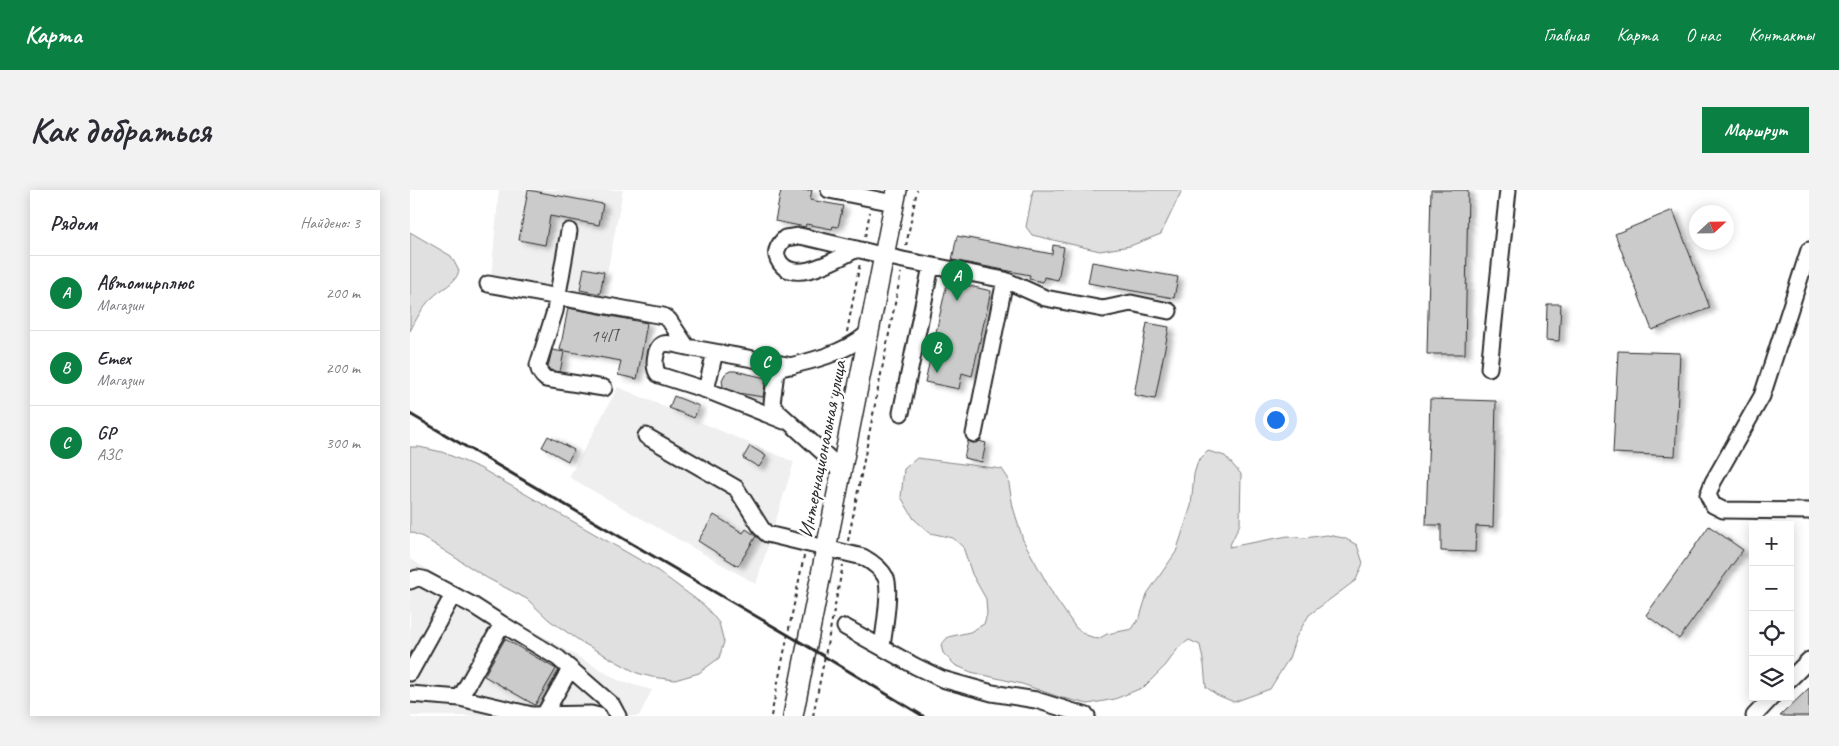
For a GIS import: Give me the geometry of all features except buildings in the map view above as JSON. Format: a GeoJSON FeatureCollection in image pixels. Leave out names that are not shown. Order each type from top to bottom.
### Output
{"type":"FeatureCollection","features":[{"type":"Feature","properties":{"kind":"main road","name":"Интернациональная улица"},"geometry":{"type":"LineString","coordinates":[[793,716],[895,196]]}},
{"type":"Feature","properties":{"kind":"street"},"geometry":{"type":"LineString","coordinates":[[828,190],[895,196]]}},
{"type":"Feature","properties":{"kind":"street"},"geometry":{"type":"LineString","coordinates":[[1488,368],[1508,190]]}},
{"type":"Feature","properties":{"kind":"street"},"geometry":{"type":"LineString","coordinates":[[569,231],[558,296],[550,330],[538,365],[541,375],[546,379],[604,388]]}},
{"type":"Feature","properties":{"kind":"street"},"geometry":{"type":"LineString","coordinates":[[857,249],[883,256],[1005,280],[1045,298],[1103,309],[1131,303],[1169,311]]}},
{"type":"Feature","properties":{"kind":"street"},"geometry":{"type":"LineString","coordinates":[[1809,250],[1762,396],[1713,482],[1708,495],[1713,505],[1723,510],[1809,511]]}},
{"type":"Feature","properties":{"kind":"street"},"geometry":{"type":"LineString","coordinates":[[901,413],[931,266]]}},
{"type":"Feature","properties":{"kind":"street"},"geometry":{"type":"LineString","coordinates":[[974,434],[1005,280]]}},
{"type":"Feature","properties":{"kind":"street"},"geometry":{"type":"LineString","coordinates":[[488,284],[663,316],[669,320],[687,347]]}},
{"type":"Feature","properties":{"kind":"street"},"geometry":{"type":"LineString","coordinates":[[841,473],[830,458],[776,410],[772,403],[776,372],[781,368],[843,350],[867,334]]}},
{"type":"Feature","properties":{"kind":"street"},"geometry":{"type":"LineString","coordinates":[[790,423],[706,390],[659,375],[654,367],[658,347],[661,344],[667,343],[792,366]]}},
{"type":"Feature","properties":{"kind":"street"},"geometry":{"type":"LineString","coordinates":[[706,390],[715,352]]}},
{"type":"Feature","properties":{"kind":"street"},"geometry":{"type":"LineString","coordinates":[[646,436],[736,488],[767,534],[845,553],[870,561],[876,566],[887,580],[888,590],[882,646]]}},
{"type":"Feature","properties":{"kind":"street"},"geometry":{"type":"LineString","coordinates":[[410,581],[417,578],[423,579],[453,594],[558,658],[612,705],[618,716]]}},
{"type":"Feature","properties":{"kind":"street"},"geometry":{"type":"LineString","coordinates":[[410,672],[453,594]]}},
{"type":"Feature","properties":{"kind":"street"},"geometry":{"type":"LineString","coordinates":[[460,698],[502,624]]}},
{"type":"Feature","properties":{"kind":"street"},"geometry":{"type":"LineString","coordinates":[[845,627],[915,666],[957,684],[992,693],[1036,700],[1087,716]]}},
{"type":"Feature","properties":{"kind":"street"},"geometry":{"type":"LineString","coordinates":[[1794,675],[1809,660]]}},
{"type":"Feature","properties":{"kind":"street"},"geometry":{"type":"LineString","coordinates":[[544,715],[570,669]]}},
{"type":"Feature","properties":{"kind":"street"},"geometry":{"type":"LineString","coordinates":[[410,694],[460,698],[532,714],[591,714],[599,716]]}},
{"type":"Feature","properties":{"kind":"street"},"geometry":{"type":"LineString","coordinates":[[1754,716],[1768,701]]}},
{"type":"Feature","properties":{"kind":"path"},"geometry":{"type":"LineString","coordinates":[[813,716],[917,190]]}},
{"type":"Feature","properties":{"kind":"shaded area"},"geometry":{"type":"Polygon","coordinates":[[[499,190],[623,190],[603,294],[491,277],[499,190]]]}},
{"type":"Feature","properties":{"kind":"shaded area"},"geometry":{"type":"Polygon","coordinates":[[[1033,190],[1182,190],[1161,234],[1130,246],[1100,251],[1032,235],[1026,227],[1033,190]]]}},
{"type":"Feature","properties":{"kind":"shaded area"},"geometry":{"type":"Polygon","coordinates":[[[410,232],[451,256],[459,271],[454,280],[425,305],[410,331],[410,232]]]}},
{"type":"Feature","properties":{"kind":"shaded area"},"geometry":{"type":"Polygon","coordinates":[[[618,387],[794,462],[756,584],[569,477],[618,387]]]}},
{"type":"Feature","properties":{"kind":"shaded area"},"geometry":{"type":"Polygon","coordinates":[[[410,447],[442,452],[480,468],[654,568],[705,606],[719,623],[724,642],[719,658],[699,673],[675,680],[637,673],[583,643],[549,620],[527,599],[487,578],[423,537],[410,532],[410,447]]]}},
{"type":"Feature","properties":{"kind":"shaded area"},"geometry":{"type":"Polygon","coordinates":[[[1208,451],[1225,456],[1241,474],[1240,524],[1229,547],[1288,536],[1304,538],[1327,535],[1344,538],[1357,545],[1363,563],[1356,580],[1309,615],[1296,637],[1289,658],[1270,689],[1234,702],[1217,695],[1206,687],[1200,645],[1189,640],[1179,647],[1166,665],[1144,687],[1115,699],[1088,704],[1059,697],[1022,684],[971,672],[955,665],[943,653],[941,645],[948,637],[970,632],[984,624],[987,614],[986,599],[972,574],[963,547],[953,538],[930,533],[914,519],[901,497],[904,469],[917,458],[1002,469],[1008,478],[1013,507],[1023,540],[1054,596],[1076,628],[1086,635],[1098,639],[1107,634],[1132,629],[1140,617],[1147,594],[1176,552],[1191,506],[1194,474],[1198,461],[1208,451]]]}},
{"type":"Feature","properties":{"kind":"shaded area"},"geometry":{"type":"Polygon","coordinates":[[[410,559],[618,680],[652,690],[639,716],[410,716],[410,559]]]}},
{"type":"Feature","properties":{"kind":"railway"},"geometry":{"type":"LineString","coordinates":[[410,414],[923,716]]}},
{"type":"Feature","properties":{"kind":"place","name":"Автомирплюс"},"geometry":{"type":"Point","coordinates":[957,301]}},
{"type":"Feature","properties":{"kind":"place","name":"Emex"},"geometry":{"type":"Point","coordinates":[937,373]}},
{"type":"Feature","properties":{"kind":"place","name":"GP"},"geometry":{"type":"Point","coordinates":[766,387]}}]}
